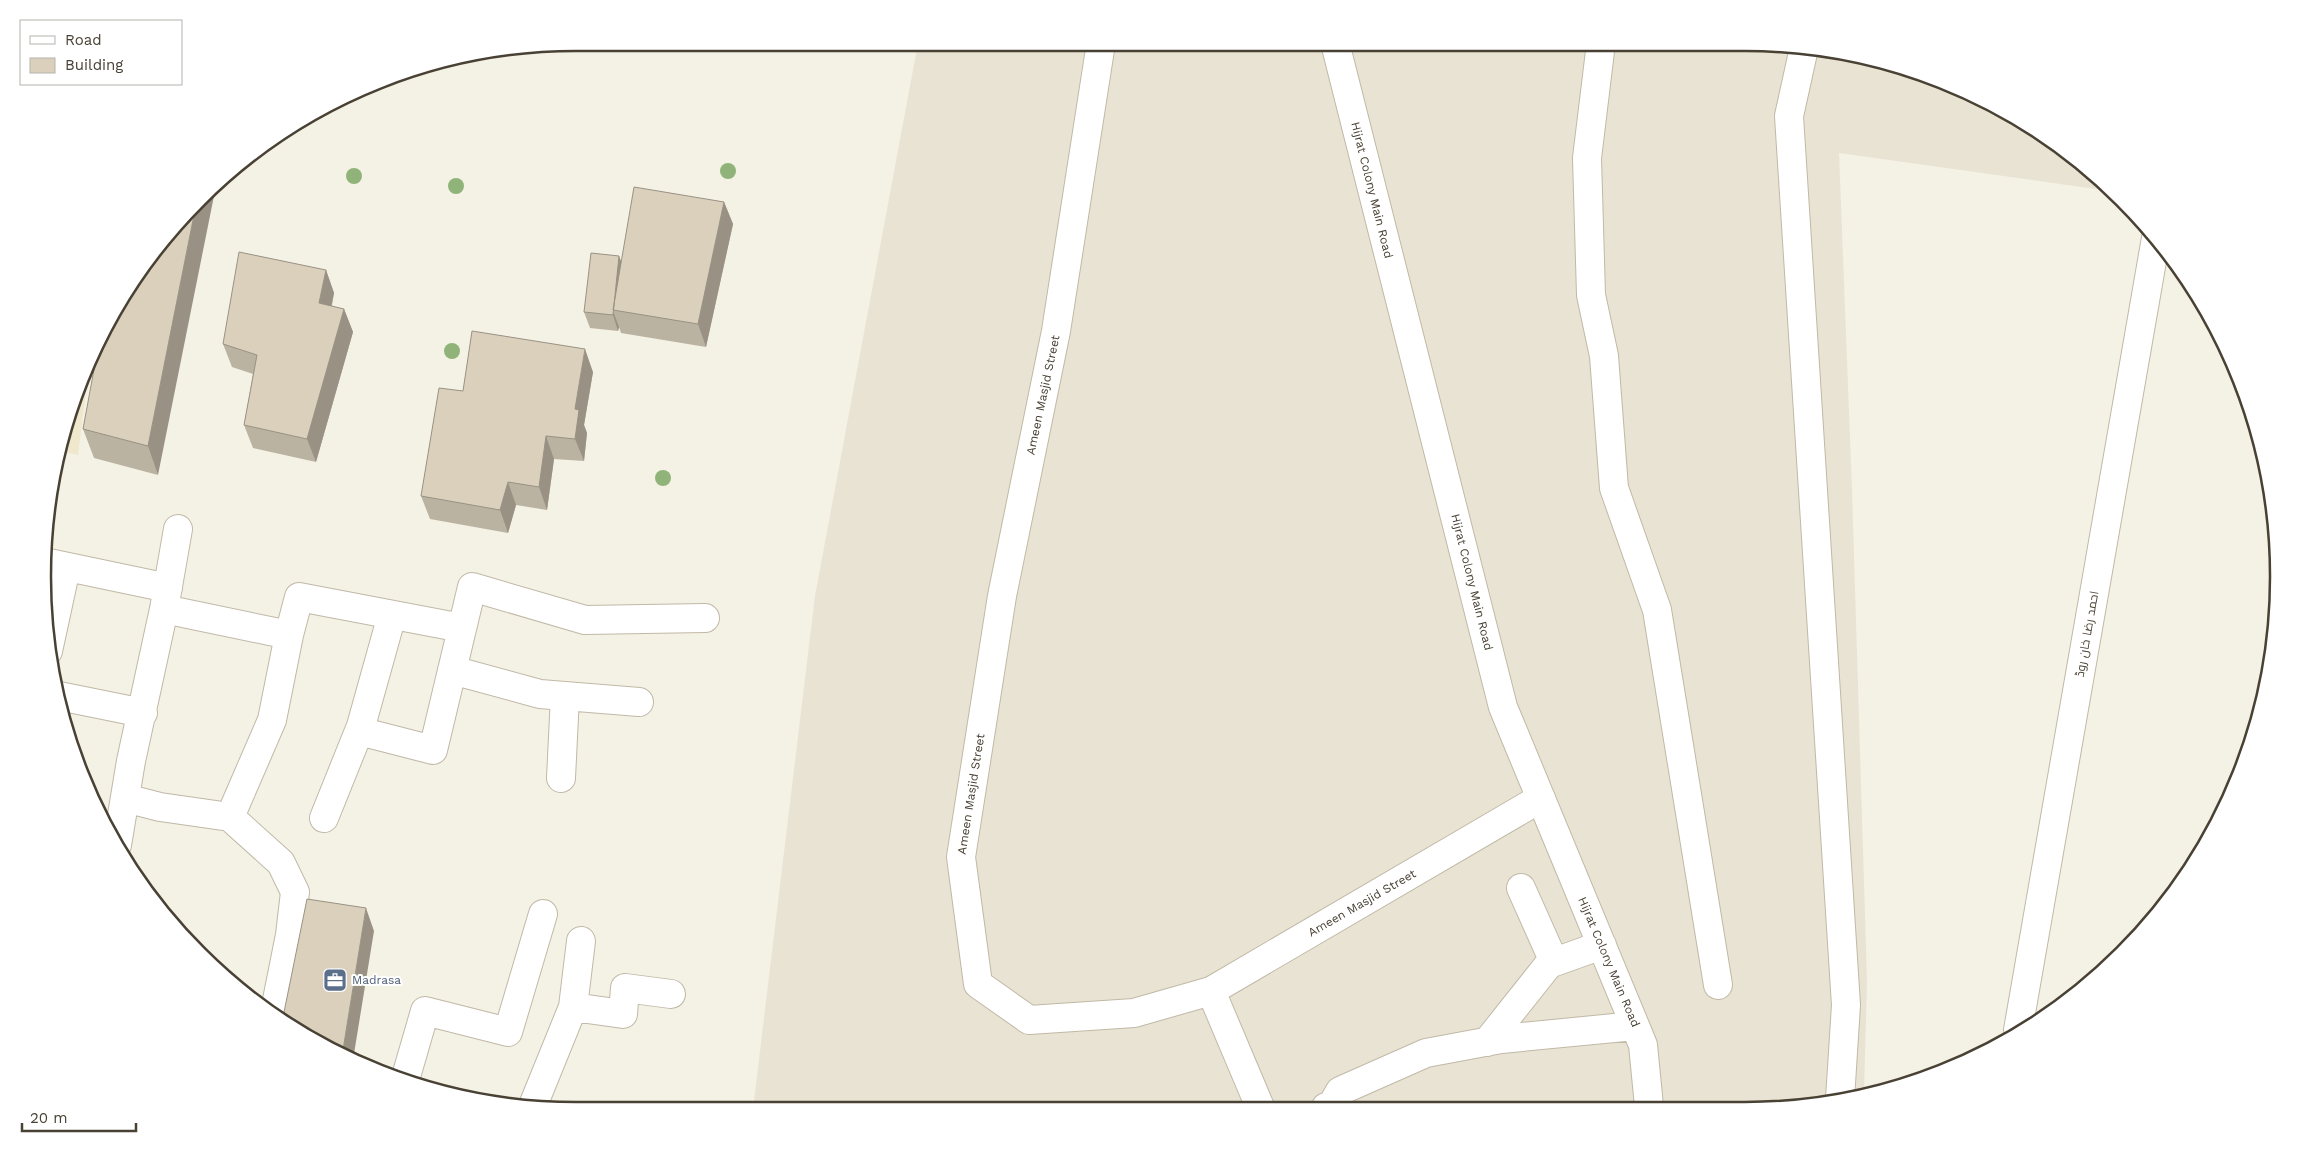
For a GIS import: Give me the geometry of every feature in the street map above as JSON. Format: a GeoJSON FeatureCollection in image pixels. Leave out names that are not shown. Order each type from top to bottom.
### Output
{"type":"FeatureCollection","features":[{"type":"Feature","properties":{"kind":"street","name":"Ameen Masjid Street"},"geometry":{"type":"LineString","coordinates":[[1100,51],[1056,331],[1002,596],[961,857],[978,984],[1029,1020],[1134,1013],[1211,991],[1541,798]]}},
{"type":"Feature","properties":{"kind":"street","name":"Hijrat Colony Main Road"},"geometry":{"type":"LineString","coordinates":[[1337,51],[1503,706],[1644,1045],[1649,1102]]}},
{"type":"Feature","properties":{"kind":"street"},"geometry":{"type":"LineString","coordinates":[[1599,51],[1586,158],[1590,295],[1604,356],[1614,488],[1656,610],[1718,985]]}},
{"type":"Feature","properties":{"kind":"street"},"geometry":{"type":"LineString","coordinates":[[1803,55],[1789,116],[1846,1005],[1840,1093]]}},
{"type":"Feature","properties":{"kind":"street","name":"احمد رضا خان روڈ"},"geometry":{"type":"LineString","coordinates":[[2019,1023],[2154,249]]}},
{"type":"Feature","properties":{"kind":"street"},"geometry":{"type":"LineString","coordinates":[[120,835],[125,798],[166,598],[178,529]]}},
{"type":"Feature","properties":{"kind":"street"},"geometry":{"type":"LineString","coordinates":[[52,604],[55,565],[289,635]]}},
{"type":"Feature","properties":{"kind":"street"},"geometry":{"type":"LineString","coordinates":[[359,732],[433,750],[472,587],[585,620],[705,618]]}},
{"type":"Feature","properties":{"kind":"street"},"geometry":{"type":"LineString","coordinates":[[230,817],[272,720],[289,635],[299,597],[462,628]]}},
{"type":"Feature","properties":{"kind":"street"},"geometry":{"type":"LineString","coordinates":[[324,818],[359,732],[392,615]]}},
{"type":"Feature","properties":{"kind":"street"},"geometry":{"type":"LineString","coordinates":[[452,670],[540,694],[639,702]]}},
{"type":"Feature","properties":{"kind":"street"},"geometry":{"type":"LineString","coordinates":[[561,778],[565,696]]}},
{"type":"Feature","properties":{"kind":"street"},"geometry":{"type":"LineString","coordinates":[[65,697],[142,713]]}},
{"type":"Feature","properties":{"kind":"street"},"geometry":{"type":"LineString","coordinates":[[125,798],[160,807],[230,817],[281,863],[295,892],[290,934],[273,1004]]}},
{"type":"Feature","properties":{"kind":"street"},"geometry":{"type":"LineString","coordinates":[[1521,888],[1554,962]]}},
{"type":"Feature","properties":{"kind":"street"},"geometry":{"type":"LineString","coordinates":[[407,1074],[425,1011],[508,1032],[543,914]]}},
{"type":"Feature","properties":{"kind":"street"},"geometry":{"type":"LineString","coordinates":[[535,1100],[572,1007],[581,941]]}},
{"type":"Feature","properties":{"kind":"street"},"geometry":{"type":"LineString","coordinates":[[1487,1042],[1549,964],[1602,945]]}},
{"type":"Feature","properties":{"kind":"street"},"geometry":{"type":"LineString","coordinates":[[572,1007],[623,1014],[625,988],[671,994]]}},
{"type":"Feature","properties":{"kind":"street"},"geometry":{"type":"LineString","coordinates":[[1211,991],[1257,1102]]}},
{"type":"Feature","properties":{"kind":"street"},"geometry":{"type":"LineString","coordinates":[[1334,1102],[1340,1091],[1426,1053],[1487,1042],[1635,1026]]}},
{"type":"Feature","properties":{"kind":"shaded area"},"geometry":{"type":"Polygon","coordinates":[[[917,51],[1779,52],[1847,61],[1913,79],[1946,91],[1977,105],[2036,140],[2064,160],[2099,189],[1839,153],[1852,490],[1867,981],[1864,1088],[1813,1097],[1779,1101],[1744,1102],[754,1102],[815,596],[917,51]]]}},
{"type":"Feature","properties":{"kind":"shaded area"},"geometry":{"type":"Polygon","coordinates":[[[86,388],[78,455],[66,453],[86,388]]]}},
{"type":"Feature","properties":{"kind":"building"},"geometry":{"type":"Polygon","coordinates":[[[634,187],[724,202],[698,324],[613,310],[634,187]]]}},
{"type":"Feature","properties":{"kind":"building"},"geometry":{"type":"Polygon","coordinates":[[[194,217],[148,446],[83,429],[94,368],[105,344],[140,285],[160,257],[194,217]]]}},
{"type":"Feature","properties":{"kind":"building"},"geometry":{"type":"Polygon","coordinates":[[[239,252],[326,270],[319,303],[344,309],[307,439],[244,425],[257,355],[223,344],[239,252]]]}},
{"type":"Feature","properties":{"kind":"building"},"geometry":{"type":"Polygon","coordinates":[[[591,253],[619,256],[613,315],[584,312],[591,253]]]}},
{"type":"Feature","properties":{"kind":"building"},"geometry":{"type":"Polygon","coordinates":[[[472,331],[585,349],[575,409],[579,410],[575,439],[546,436],[539,487],[508,482],[500,510],[421,496],[439,388],[463,391],[472,331]]]}},
{"type":"Feature","properties":{"kind":"building","name":"Madrasa"},"geometry":{"type":"Polygon","coordinates":[[[307,899],[366,908],[343,1048],[284,1012],[307,899]]]}},
{"type":"Feature","properties":{"kind":"place","name":"Madrasa"},"geometry":{"type":"Point","coordinates":[335,980]}}]}
